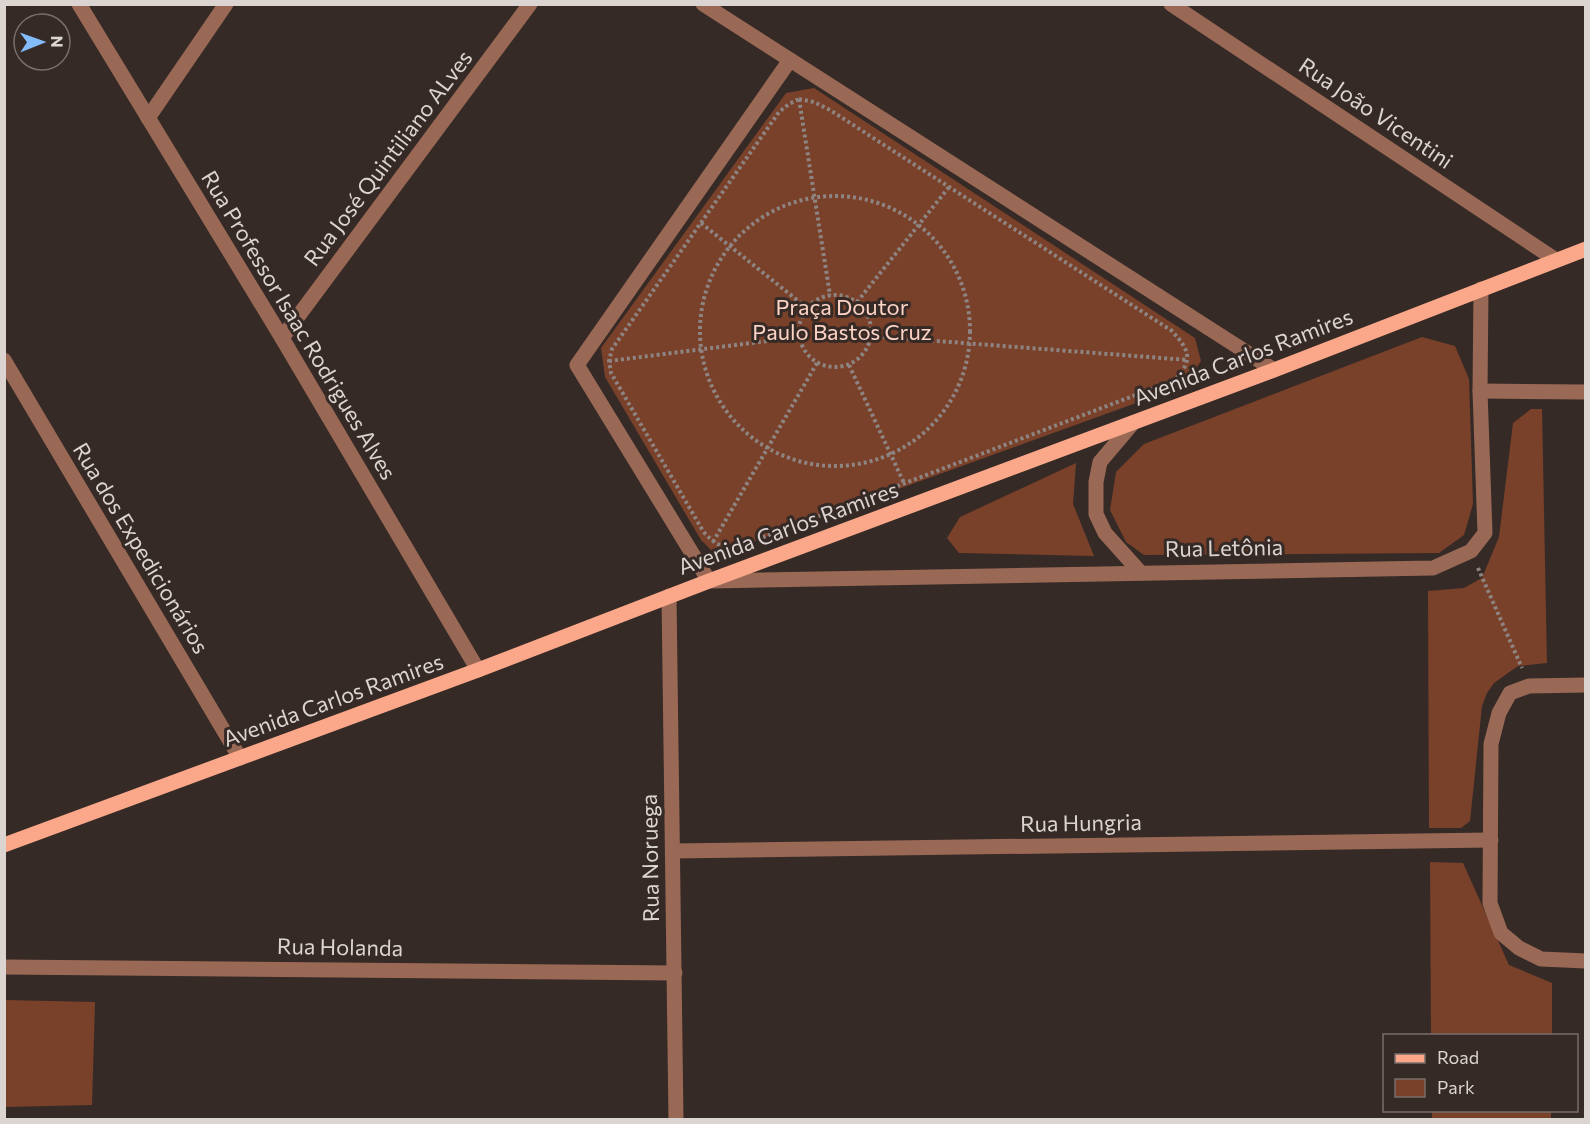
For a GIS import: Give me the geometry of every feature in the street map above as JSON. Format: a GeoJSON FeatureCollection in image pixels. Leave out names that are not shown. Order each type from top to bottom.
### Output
{"type":"FeatureCollection","features":[{"type":"Feature","properties":{"kind":"main road","name":"Avenida Carlos Ramires"},"geometry":{"type":"LineString","coordinates":[[4,845],[478,670],[669,596],[1274,370],[1586,249]]}},
{"type":"Feature","properties":{"kind":"street","name":"Rua Professor Isaac Rodrigues Alves"},"geometry":{"type":"LineString","coordinates":[[79,4],[282,339],[478,670]]}},
{"type":"Feature","properties":{"kind":"street"},"geometry":{"type":"LineString","coordinates":[[148,118],[226,4]]}},
{"type":"Feature","properties":{"kind":"street","name":"Rua José Quintiliano ALves"},"geometry":{"type":"LineString","coordinates":[[282,339],[530,4]]}},
{"type":"Feature","properties":{"kind":"street"},"geometry":{"type":"LineString","coordinates":[[703,4],[1274,370]]}},
{"type":"Feature","properties":{"kind":"street","name":"Rua João Vicentini"},"geometry":{"type":"LineString","coordinates":[[1171,4],[1556,260]]}},
{"type":"Feature","properties":{"kind":"street"},"geometry":{"type":"LineString","coordinates":[[709,582],[577,365],[789,60]]}},
{"type":"Feature","properties":{"kind":"street"},"geometry":{"type":"LineString","coordinates":[[1471,551],[1485,533],[1480,391],[1481,290]]}},
{"type":"Feature","properties":{"kind":"street","name":"Rua dos Expedicionários"},"geometry":{"type":"LineString","coordinates":[[4,360],[240,758]]}},
{"type":"Feature","properties":{"kind":"street"},"geometry":{"type":"LineString","coordinates":[[1480,391],[1586,392]]}},
{"type":"Feature","properties":{"kind":"street"},"geometry":{"type":"LineString","coordinates":[[1133,423],[1100,462],[1096,482],[1096,514],[1105,533],[1140,572]]}},
{"type":"Feature","properties":{"kind":"street","name":"Rua Letônia"},"geometry":{"type":"LineString","coordinates":[[709,582],[1433,568],[1471,551]]}},
{"type":"Feature","properties":{"kind":"street","name":"Rua Noruega"},"geometry":{"type":"LineString","coordinates":[[669,596],[676,1119]]}},
{"type":"Feature","properties":{"kind":"street"},"geometry":{"type":"LineString","coordinates":[[1586,686],[1529,686],[1510,693],[1499,713],[1491,744],[1490,903],[1501,933],[1519,948],[1541,959],[1586,961]]}},
{"type":"Feature","properties":{"kind":"street","name":"Rua Hungria"},"geometry":{"type":"LineString","coordinates":[[673,851],[1491,840]]}},
{"type":"Feature","properties":{"kind":"street","name":"Rua Holanda"},"geometry":{"type":"LineString","coordinates":[[4,967],[675,973]]}},
{"type":"Feature","properties":{"kind":"path"},"geometry":{"type":"LineString","coordinates":[[799,99],[830,295]]}},
{"type":"Feature","properties":{"kind":"path"},"geometry":{"type":"LineString","coordinates":[[799,99],[814,102],[830,110],[1172,331],[1187,350],[1186,368],[1175,380],[735,548],[728,548],[713,542],[703,531],[611,373],[609,361],[612,349],[778,112],[799,99]]}},
{"type":"Feature","properties":{"kind":"path"},"geometry":{"type":"LineString","coordinates":[[857,302],[949,187]]}},
{"type":"Feature","properties":{"kind":"path"},"geometry":{"type":"LineString","coordinates":[[843,196],[868,200],[899,212],[919,225],[940,246],[958,275],[969,315],[968,343],[962,377],[944,411],[930,428],[915,441],[891,455],[858,465],[823,467],[796,461],[768,448],[740,428],[723,408],[707,375],[701,350],[702,314],[708,287],[717,265],[744,231],[763,216],[783,206],[815,198],[843,196]]}},
{"type":"Feature","properties":{"kind":"path"},"geometry":{"type":"LineString","coordinates":[[701,223],[807,308]]}},
{"type":"Feature","properties":{"kind":"path"},"geometry":{"type":"LineString","coordinates":[[830,295],[846,297],[857,302],[865,311],[871,327],[871,336],[865,352],[849,365],[834,368],[817,363],[805,352],[799,337],[801,319],[807,308],[816,300],[830,295]]}},
{"type":"Feature","properties":{"kind":"path"},"geometry":{"type":"LineString","coordinates":[[871,336],[1188,360]]}},
{"type":"Feature","properties":{"kind":"path"},"geometry":{"type":"LineString","coordinates":[[609,361],[799,337]]}},
{"type":"Feature","properties":{"kind":"path"},"geometry":{"type":"LineString","coordinates":[[713,542],[817,363]]}},
{"type":"Feature","properties":{"kind":"path"},"geometry":{"type":"LineString","coordinates":[[849,365],[904,483]]}},
{"type":"Feature","properties":{"kind":"path"},"geometry":{"type":"LineString","coordinates":[[1471,551],[1529,686]]}},
{"type":"Feature","properties":{"kind":"green space","name":"Praça Doutor Paulo Bastos Cruz"},"geometry":{"type":"Polygon","coordinates":[[[814,88],[1195,338],[1201,361],[1183,386],[716,555],[701,540],[605,377],[601,348],[786,93],[814,88]]]}},
{"type":"Feature","properties":{"kind":"green space"},"geometry":{"type":"Polygon","coordinates":[[[1422,337],[1455,346],[1469,379],[1473,504],[1464,535],[1439,553],[1144,555],[1126,542],[1110,510],[1116,472],[1144,444],[1422,337]]]}},
{"type":"Feature","properties":{"kind":"green space"},"geometry":{"type":"Polygon","coordinates":[[[1531,409],[1542,409],[1547,663],[1518,666],[1494,683],[1482,706],[1470,821],[1461,828],[1429,828],[1428,591],[1464,588],[1482,578],[1499,537],[1513,423],[1531,409]]]}},
{"type":"Feature","properties":{"kind":"green space"},"geometry":{"type":"Polygon","coordinates":[[[1076,463],[1073,504],[1094,556],[959,553],[947,538],[960,517],[1076,463]]]}},
{"type":"Feature","properties":{"kind":"green space"},"geometry":{"type":"Polygon","coordinates":[[[1430,862],[1463,863],[1509,965],[1552,983],[1552,1034],[1431,1034],[1430,862]]]}},
{"type":"Feature","properties":{"kind":"green space"},"geometry":{"type":"Polygon","coordinates":[[[5,1000],[95,1002],[92,1105],[5,1107],[5,1000]]]}},
{"type":"Feature","properties":{"kind":"green space"},"geometry":{"type":"Polygon","coordinates":[[[1432,1112],[1551,1112],[1551,1119],[1432,1119],[1432,1112]]]}}]}
